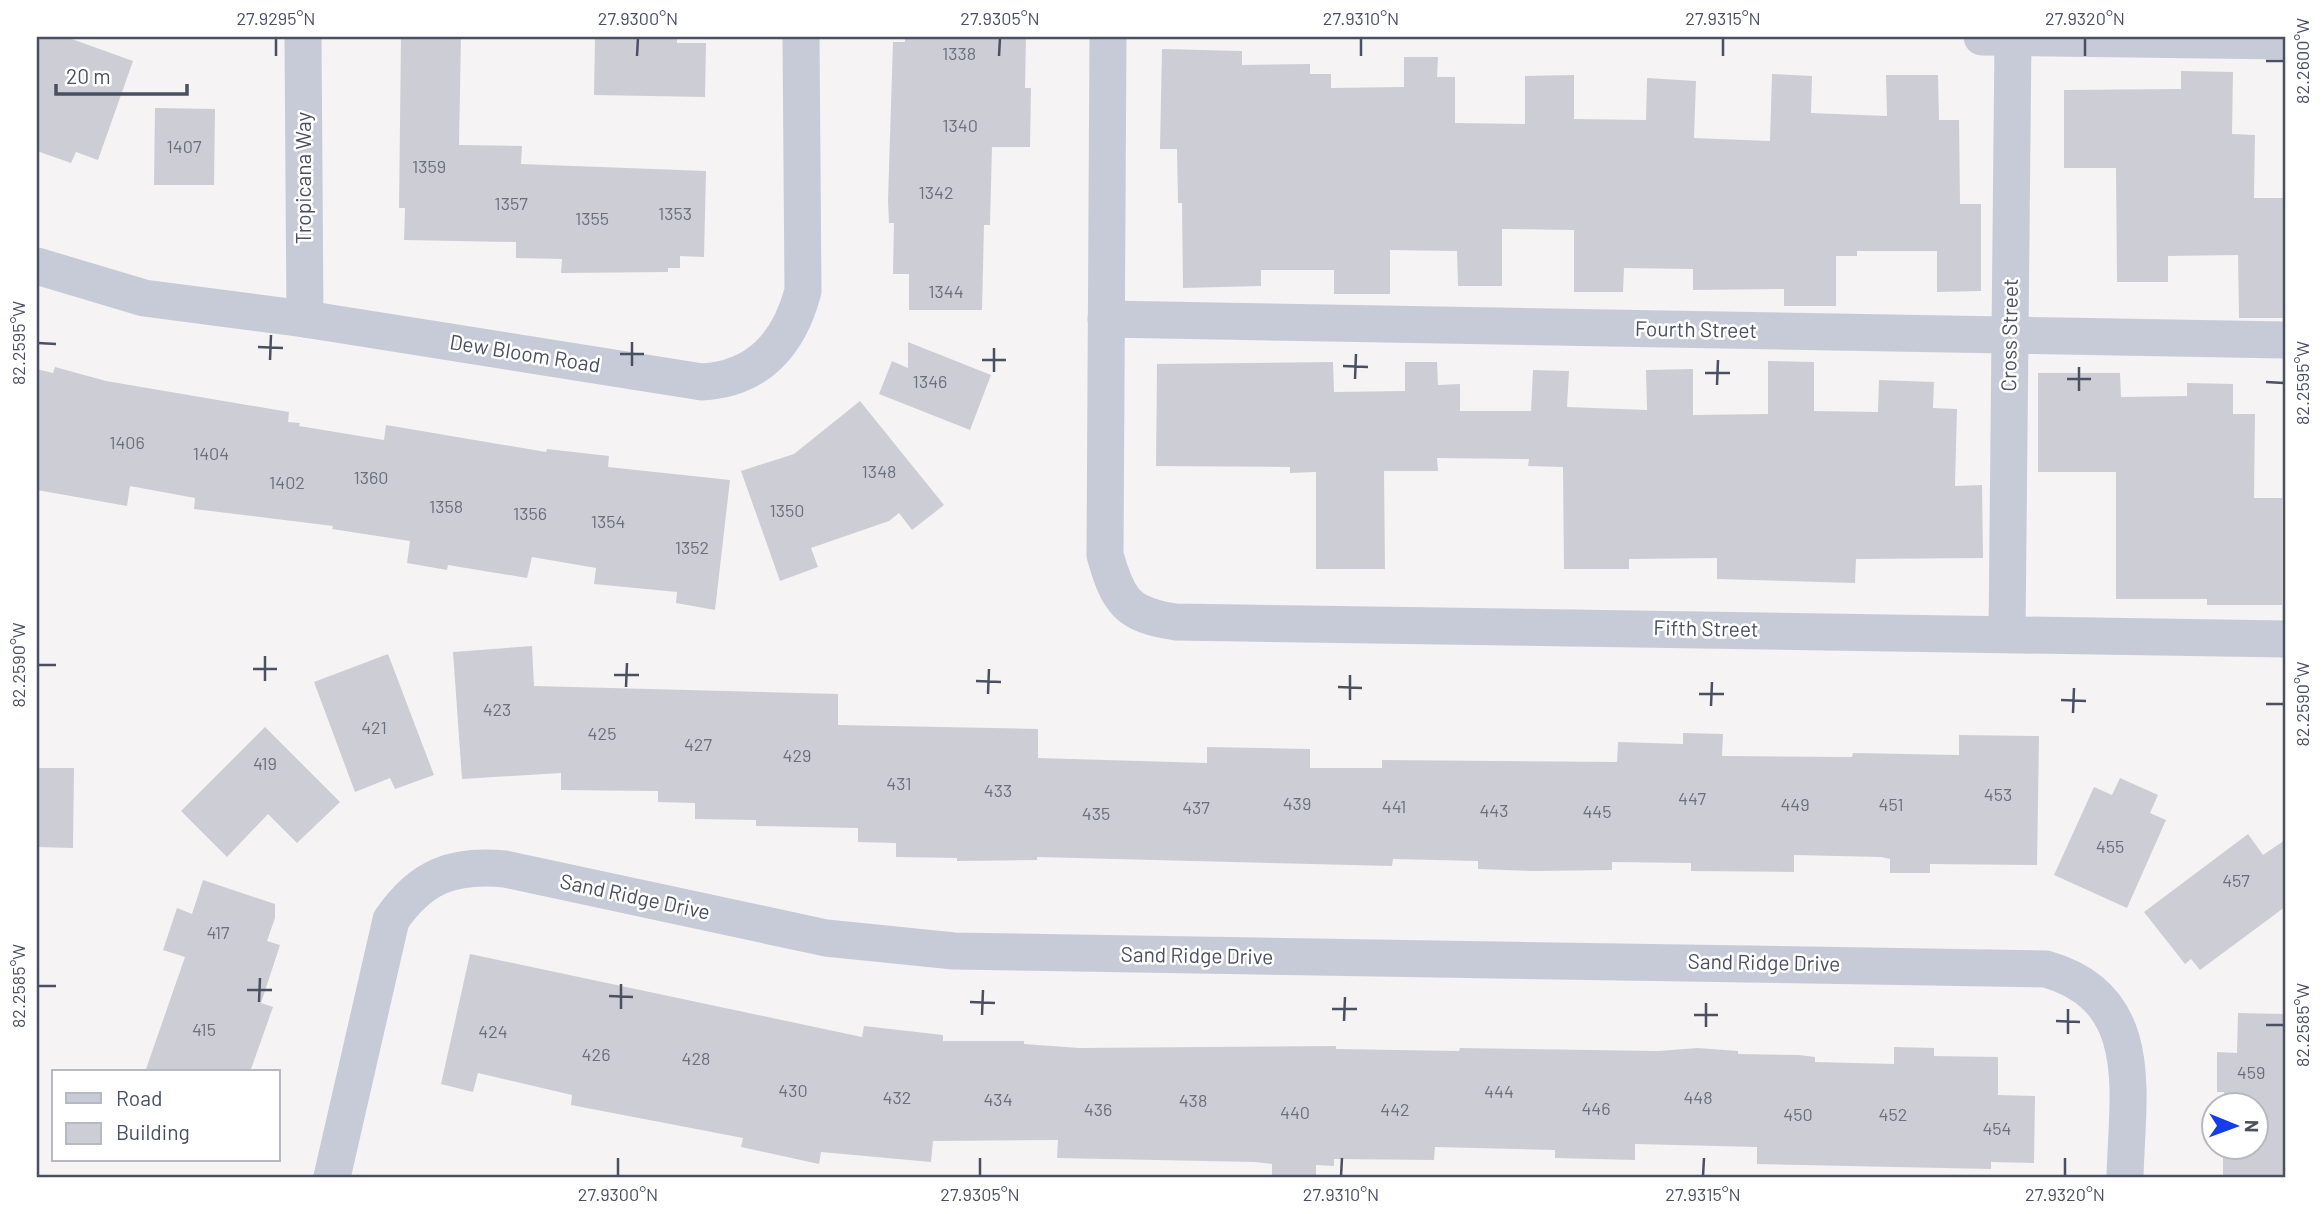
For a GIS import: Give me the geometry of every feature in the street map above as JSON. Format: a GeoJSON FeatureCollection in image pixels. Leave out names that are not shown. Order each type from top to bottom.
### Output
{"type":"FeatureCollection","features":[{"type":"Feature","properties":{"kind":"street","name":"Tropicana Way"},"geometry":{"type":"LineString","coordinates":[[303,37],[305,319]]}},
{"type":"Feature","properties":{"kind":"street","name":"Dew Bloom Road"},"geometry":{"type":"LineString","coordinates":[[37,266],[144,298],[305,319],[702,382],[727,380],[750,370],[768,356],[786,335],[803,291],[801,37]]}},
{"type":"Feature","properties":{"kind":"street"},"geometry":{"type":"LineString","coordinates":[[1106,319],[1108,37]]}},
{"type":"Feature","properties":{"kind":"street"},"geometry":{"type":"LineString","coordinates":[[1982,37],[2285,41]]}},
{"type":"Feature","properties":{"kind":"street","name":"Cross Street"},"geometry":{"type":"LineString","coordinates":[[2007,634],[2013,37]]}},
{"type":"Feature","properties":{"kind":"street","name":"Fourth Street"},"geometry":{"type":"LineString","coordinates":[[1106,319],[2285,340]]}},
{"type":"Feature","properties":{"kind":"street","name":"Fifth Street"},"geometry":{"type":"LineString","coordinates":[[1106,319],[1105,555],[1119,596],[1130,608],[1145,615],[1176,622],[2285,639]]}},
{"type":"Feature","properties":{"kind":"street","name":"Sand Ridge Drive"},"geometry":{"type":"LineString","coordinates":[[331,1177],[391,920],[403,902],[433,879],[454,870],[478,867],[505,869],[826,937],[954,951],[2046,969],[2094,990],[2117,1025],[2127,1069],[2125,1177]]}},
{"type":"Feature","properties":{"kind":"building"},"geometry":{"type":"Polygon","coordinates":[[[37,37],[66,37],[133,61],[98,160],[76,152],[71,163],[37,151],[37,37]]]}},
{"type":"Feature","properties":{"kind":"building"},"geometry":{"type":"Polygon","coordinates":[[[401,37],[461,37],[459,145],[522,146],[521,164],[706,171],[704,257],[680,256],[680,268],[668,268],[668,272],[561,273],[562,259],[516,258],[516,242],[404,240],[405,208],[399,208],[401,37]]]}},
{"type":"Feature","properties":{"kind":"building"},"geometry":{"type":"Polygon","coordinates":[[[595,37],[677,37],[677,43],[706,43],[705,97],[594,95],[595,37]]]}},
{"type":"Feature","properties":{"kind":"building"},"geometry":{"type":"Polygon","coordinates":[[[905,37],[1026,37],[1025,88],[1031,88],[1030,147],[992,147],[990,225],[984,225],[982,310],[909,310],[909,274],[893,274],[894,223],[889,223],[888,200],[893,42],[905,42],[905,37]]]}},
{"type":"Feature","properties":{"kind":"building"},"geometry":{"type":"Polygon","coordinates":[[[1162,49],[1242,51],[1242,65],[1310,64],[1310,74],[1331,74],[1331,88],[1404,87],[1404,57],[1438,57],[1437,77],[1455,77],[1455,123],[1525,124],[1525,76],[1574,75],[1574,119],[1646,120],[1647,78],[1696,81],[1694,138],[1770,141],[1772,74],[1812,76],[1811,113],[1887,116],[1886,75],[1938,75],[1939,120],[1959,120],[1960,204],[1981,204],[1981,291],[1937,292],[1937,251],[1857,251],[1857,256],[1836,256],[1836,306],[1784,306],[1784,289],[1693,290],[1693,269],[1624,268],[1623,292],[1574,292],[1574,230],[1502,229],[1502,286],[1458,286],[1457,251],[1390,250],[1390,294],[1334,294],[1334,270],[1261,270],[1261,286],[1183,288],[1182,203],[1178,203],[1177,149],[1160,149],[1162,49]]]}},
{"type":"Feature","properties":{"kind":"building"},"geometry":{"type":"Polygon","coordinates":[[[2181,71],[2233,72],[2232,134],[2255,135],[2254,198],[2283,198],[2283,318],[2239,318],[2238,255],[2168,256],[2168,282],[2117,282],[2116,168],[2064,168],[2064,90],[2181,89],[2181,71]]]}},
{"type":"Feature","properties":{"kind":"building"},"geometry":{"type":"Polygon","coordinates":[[[155,108],[215,109],[214,185],[154,185],[155,108]]]}},
{"type":"Feature","properties":{"kind":"building"},"geometry":{"type":"Polygon","coordinates":[[[908,342],[991,375],[970,430],[879,394],[892,361],[908,368],[908,342]]]}},
{"type":"Feature","properties":{"kind":"building"},"geometry":{"type":"Polygon","coordinates":[[[1768,361],[1814,362],[1814,411],[1878,412],[1879,380],[1934,382],[1933,408],[1957,409],[1955,486],[1982,485],[1983,558],[1856,559],[1855,583],[1717,579],[1717,558],[1629,559],[1629,569],[1564,569],[1563,467],[1528,466],[1529,459],[1437,458],[1438,471],[1384,471],[1385,569],[1316,569],[1316,472],[1290,473],[1290,467],[1156,466],[1157,364],[1333,362],[1334,392],[1405,391],[1405,362],[1437,362],[1438,385],[1460,384],[1460,411],[1531,411],[1533,370],[1569,371],[1567,407],[1647,410],[1646,370],[1693,369],[1693,415],[1768,414],[1768,361]]]}},
{"type":"Feature","properties":{"kind":"building"},"geometry":{"type":"Polygon","coordinates":[[[55,367],[106,381],[289,412],[288,422],[300,423],[299,426],[384,440],[386,425],[546,452],[547,449],[609,456],[608,467],[730,480],[715,610],[676,603],[677,592],[594,584],[596,568],[532,557],[527,578],[448,565],[447,570],[407,563],[410,541],[332,529],[333,526],[194,509],[195,498],[130,486],[127,506],[37,490],[37,369],[53,373],[55,367]]]}},
{"type":"Feature","properties":{"kind":"building"},"geometry":{"type":"Polygon","coordinates":[[[2038,373],[2120,373],[2121,397],[2187,396],[2187,383],[2233,384],[2233,414],[2255,414],[2254,498],[2282,498],[2282,605],[2207,605],[2207,599],[2116,599],[2116,472],[2038,472],[2038,373]]]}},
{"type":"Feature","properties":{"kind":"building"},"geometry":{"type":"Polygon","coordinates":[[[860,401],[944,505],[912,530],[899,513],[889,521],[811,548],[818,567],[780,581],[741,471],[794,454],[860,401]]]}},
{"type":"Feature","properties":{"kind":"building"},"geometry":{"type":"Polygon","coordinates":[[[532,646],[534,686],[838,694],[838,725],[1038,729],[1038,758],[1207,763],[1207,747],[1310,749],[1310,768],[1382,768],[1382,760],[1617,762],[1618,742],[1683,744],[1683,733],[1723,734],[1722,756],[1852,757],[1853,753],[1959,755],[1959,735],[2039,736],[2037,865],[1930,864],[1930,873],[1890,873],[1890,859],[1881,857],[1794,855],[1794,872],[1691,871],[1691,863],[1612,862],[1612,870],[1533,871],[1478,869],[1478,861],[1393,859],[1392,866],[1037,857],[1037,860],[957,861],[957,858],[896,857],[896,843],[858,842],[858,828],[756,826],[756,820],[695,819],[695,803],[658,802],[658,791],[561,790],[561,773],[462,779],[453,652],[532,646]]]}},
{"type":"Feature","properties":{"kind":"building"},"geometry":{"type":"Polygon","coordinates":[[[388,654],[434,775],[395,789],[390,778],[355,792],[314,682],[388,654]]]}},
{"type":"Feature","properties":{"kind":"building"},"geometry":{"type":"Polygon","coordinates":[[[265,727],[340,802],[297,843],[268,814],[227,857],[181,811],[265,727]]]}},
{"type":"Feature","properties":{"kind":"building"},"geometry":{"type":"Polygon","coordinates":[[[37,768],[74,768],[73,848],[37,847],[37,768]]]}},
{"type":"Feature","properties":{"kind":"building"},"geometry":{"type":"Polygon","coordinates":[[[2120,778],[2158,795],[2150,813],[2166,820],[2127,908],[2054,875],[2094,787],[2112,795],[2120,778]]]}},
{"type":"Feature","properties":{"kind":"building"},"geometry":{"type":"Polygon","coordinates":[[[2248,834],[2263,855],[2285,840],[2285,907],[2200,970],[2191,959],[2185,964],[2144,912],[2248,834]]]}},
{"type":"Feature","properties":{"kind":"building"},"geometry":{"type":"Polygon","coordinates":[[[203,880],[275,904],[275,918],[267,941],[280,945],[261,1003],[273,1007],[251,1070],[146,1070],[185,957],[163,950],[177,908],[192,914],[203,880]]]}},
{"type":"Feature","properties":{"kind":"building"},"geometry":{"type":"Polygon","coordinates":[[[470,954],[862,1037],[864,1026],[943,1035],[943,1041],[1024,1041],[1024,1044],[1079,1048],[1336,1046],[1336,1049],[1459,1051],[1460,1048],[1658,1051],[1698,1048],[1738,1051],[1738,1054],[1799,1055],[1815,1057],[1815,1062],[1894,1064],[1894,1047],[1934,1048],[1934,1056],[1998,1057],[1998,1095],[2035,1096],[2034,1163],[1991,1162],[1991,1169],[1757,1164],[1757,1147],[1635,1144],[1635,1160],[1555,1158],[1555,1150],[1435,1147],[1434,1160],[1334,1159],[1334,1166],[1316,1165],[1316,1177],[1272,1177],[1272,1164],[1255,1162],[1057,1158],[1058,1140],[933,1141],[931,1162],[821,1152],[819,1164],[741,1147],[743,1138],[571,1105],[572,1095],[478,1073],[473,1092],[441,1084],[470,954]]]}},
{"type":"Feature","properties":{"kind":"building"},"geometry":{"type":"Polygon","coordinates":[[[2238,1013],[2285,1014],[2285,1177],[2223,1177],[2223,1162],[2270,1162],[2270,1092],[2217,1092],[2217,1052],[2237,1053],[2238,1013]]]}}]}
